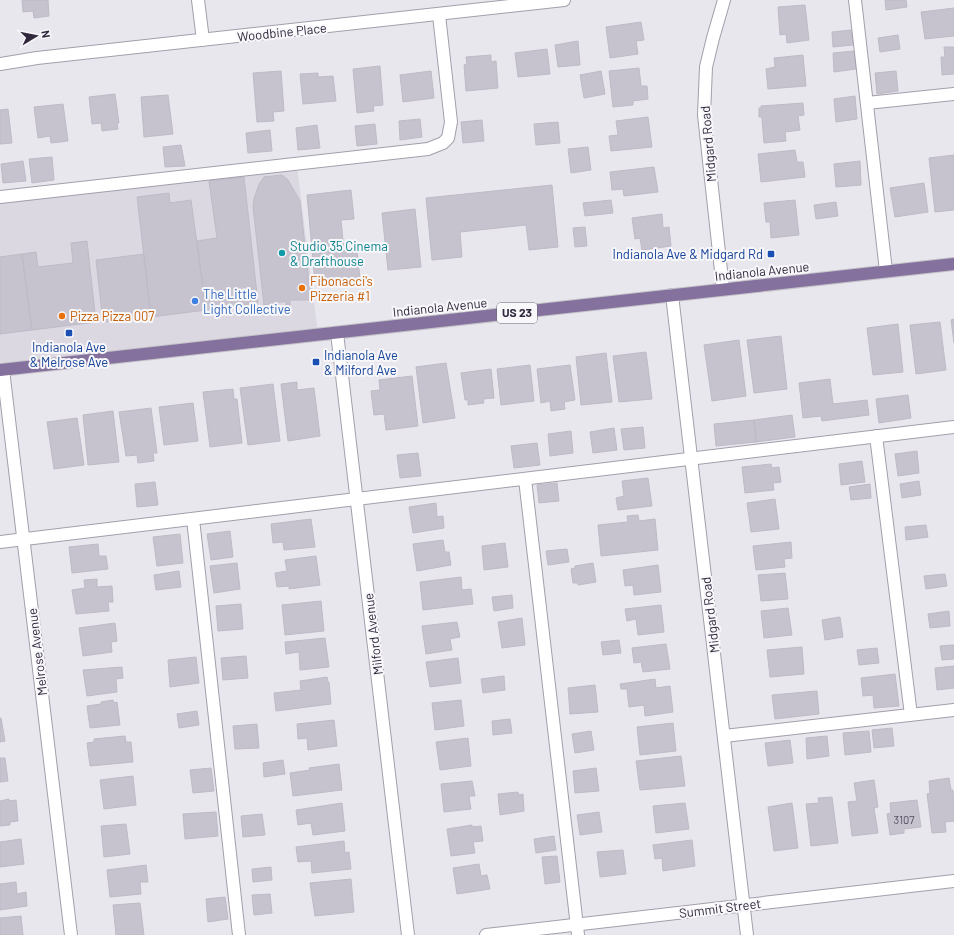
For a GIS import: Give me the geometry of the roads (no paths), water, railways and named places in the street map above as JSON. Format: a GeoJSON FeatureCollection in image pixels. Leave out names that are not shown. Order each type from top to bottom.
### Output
{"type":"FeatureCollection","features":[{"type":"Feature","properties":{"kind":"main road","name":"Indianola Avenue"},"geometry":{"type":"LineString","coordinates":[[2,370],[954,264]]}},
{"type":"Feature","properties":{"kind":"street"},"geometry":{"type":"LineString","coordinates":[[198,0],[203,40]]}},
{"type":"Feature","properties":{"kind":"street","name":"Woodbine Place"},"geometry":{"type":"LineString","coordinates":[[0,64],[37,58],[439,15],[564,0]]}},
{"type":"Feature","properties":{"kind":"street","name":"Midgard Road"},"geometry":{"type":"LineString","coordinates":[[724,0],[706,67],[704,115],[724,290]]}},
{"type":"Feature","properties":{"kind":"street"},"geometry":{"type":"LineString","coordinates":[[855,0],[886,271]]}},
{"type":"Feature","properties":{"kind":"street"},"geometry":{"type":"LineString","coordinates":[[0,196],[428,149],[438,146],[448,138],[451,122],[439,15]]}},
{"type":"Feature","properties":{"kind":"street"},"geometry":{"type":"LineString","coordinates":[[867,103],[954,94]]}},
{"type":"Feature","properties":{"kind":"street","name":"Midgard Road"},"geometry":{"type":"LineString","coordinates":[[672,295],[747,935]]}},
{"type":"Feature","properties":{"kind":"street","name":"Milford Avenue"},"geometry":{"type":"LineString","coordinates":[[337,333],[408,935]]}},
{"type":"Feature","properties":{"kind":"street","name":"Melrose Avenue"},"geometry":{"type":"LineString","coordinates":[[2,370],[71,935]]}},
{"type":"Feature","properties":{"kind":"street"},"geometry":{"type":"LineString","coordinates":[[0,542],[954,427]]}},
{"type":"Feature","properties":{"kind":"street"},"geometry":{"type":"LineString","coordinates":[[876,436],[911,715]]}},
{"type":"Feature","properties":{"kind":"street"},"geometry":{"type":"LineString","coordinates":[[525,478],[577,930]]}},
{"type":"Feature","properties":{"kind":"street"},"geometry":{"type":"LineString","coordinates":[[193,519],[239,935]]}},
{"type":"Feature","properties":{"kind":"street"},"geometry":{"type":"LineString","coordinates":[[724,736],[954,710]]}},
{"type":"Feature","properties":{"kind":"street","name":"Summit Street"},"geometry":{"type":"LineString","coordinates":[[486,935],[577,930],[743,905],[954,880]]}},
{"type":"Feature","properties":{"kind":"place","name":"Studio 35 Cinema & Drafthouse"},"geometry":{"type":"Point","coordinates":[282,253]}},
{"type":"Feature","properties":{"kind":"place","name":"Indianola Ave & Midgard Rd"},"geometry":{"type":"Point","coordinates":[771,254]}},
{"type":"Feature","properties":{"kind":"place","name":"Fibonacci's Pizzeria #1"},"geometry":{"type":"Point","coordinates":[302,288]}},
{"type":"Feature","properties":{"kind":"place","name":"The Little Light Collective"},"geometry":{"type":"Point","coordinates":[195,301]}},
{"type":"Feature","properties":{"kind":"place","name":"Pizza Pizza 007"},"geometry":{"type":"Point","coordinates":[62,316]}},
{"type":"Feature","properties":{"kind":"place","name":"Indianola Ave & Melrose Ave"},"geometry":{"type":"Point","coordinates":[69,333]}},
{"type":"Feature","properties":{"kind":"place","name":"Indianola Ave & Milford Ave"},"geometry":{"type":"Point","coordinates":[316,362]}}]}
